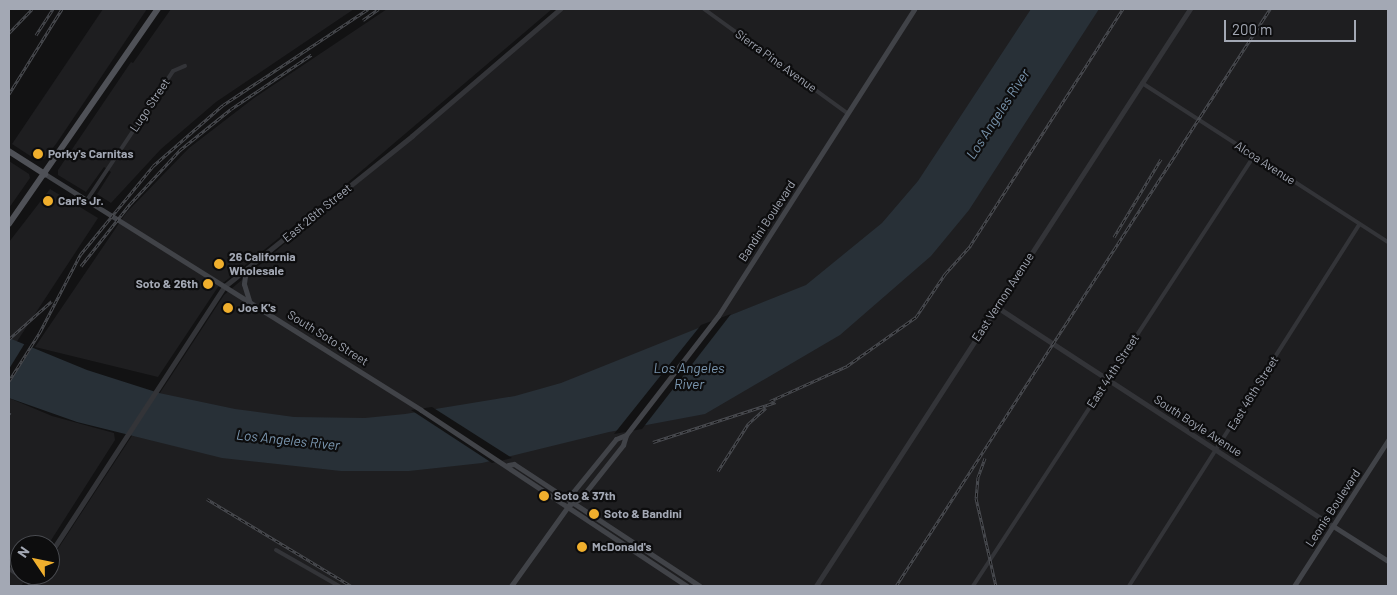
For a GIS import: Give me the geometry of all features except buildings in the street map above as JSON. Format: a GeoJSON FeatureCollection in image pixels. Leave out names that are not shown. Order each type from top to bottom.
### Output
{"type":"FeatureCollection","features":[{"type":"Feature","properties":{"kind":"main road"},"geometry":{"type":"LineString","coordinates":[[9,224],[158,9]]}},
{"type":"Feature","properties":{"kind":"main road","name":"Bandini Boulevard"},"geometry":{"type":"LineString","coordinates":[[570,504],[573,492],[616,440],[626,435],[718,316],[914,9]]}},
{"type":"Feature","properties":{"kind":"main road","name":"South Soto Street"},"geometry":{"type":"LineString","coordinates":[[9,151],[249,300],[508,465],[509,470],[570,504],[698,586]]}},
{"type":"Feature","properties":{"kind":"main road"},"geometry":{"type":"LineString","coordinates":[[246,270],[244,284],[249,300]]}},
{"type":"Feature","properties":{"kind":"main road","name":"Bandini Boulevard"},"geometry":{"type":"LineString","coordinates":[[570,504],[581,498],[624,445],[626,435]]}},
{"type":"Feature","properties":{"kind":"main road","name":"Leonis Boulevard"},"geometry":{"type":"LineString","coordinates":[[1294,586],[1388,440]]}},
{"type":"Feature","properties":{"kind":"main road"},"geometry":{"type":"LineString","coordinates":[[511,586],[570,504]]}},
{"type":"Feature","properties":{"kind":"main road","name":"South Soto Street"},"geometry":{"type":"LineString","coordinates":[[570,504],[687,586]]}},
{"type":"Feature","properties":{"kind":"main road","name":"South Boyle Avenue"},"geometry":{"type":"LineString","coordinates":[[1333,526],[1388,561]]}},
{"type":"Feature","properties":{"kind":"street","name":"East 26th Street"},"geometry":{"type":"LineString","coordinates":[[60,538],[157,386],[225,286],[412,136],[560,9]]}},
{"type":"Feature","properties":{"kind":"street","name":"Sierra Pine Avenue"},"geometry":{"type":"LineString","coordinates":[[704,9],[847,113]]}},
{"type":"Feature","properties":{"kind":"street","name":"East Vernon Avenue"},"geometry":{"type":"LineString","coordinates":[[816,586],[1190,9]]}},
{"type":"Feature","properties":{"kind":"street","name":"Lugo Street"},"geometry":{"type":"LineString","coordinates":[[87,200],[173,71],[185,66]]}},
{"type":"Feature","properties":{"kind":"street","name":"Alcoa Avenue"},"geometry":{"type":"LineString","coordinates":[[1142,83],[1388,242]]}},
{"type":"Feature","properties":{"kind":"street","name":"East 44th Street"},"geometry":{"type":"LineString","coordinates":[[972,586],[1254,156]]}},
{"type":"Feature","properties":{"kind":"street","name":"East 46th Street"},"geometry":{"type":"LineString","coordinates":[[1129,586],[1360,224]]}},
{"type":"Feature","properties":{"kind":"street","name":"South Boyle Avenue"},"geometry":{"type":"LineString","coordinates":[[997,307],[1333,526]]}},
{"type":"Feature","properties":{"kind":"street"},"geometry":{"type":"LineString","coordinates":[[276,550],[339,586]]}},
{"type":"Feature","properties":{"kind":"shaded area"},"geometry":{"type":"Polygon","coordinates":[[[103,9],[147,9],[56,144],[44,159],[35,159],[12,144],[103,9]]]}},
{"type":"Feature","properties":{"kind":"shaded area"},"geometry":{"type":"Polygon","coordinates":[[[171,9],[354,9],[216,102],[161,149],[111,203],[97,194],[111,172],[104,167],[86,192],[58,175],[58,170],[131,62],[133,63],[171,9]]]}},
{"type":"Feature","properties":{"kind":"shaded area"},"geometry":{"type":"Polygon","coordinates":[[[387,9],[552,9],[346,184],[218,287],[158,377],[35,347],[126,213],[189,148],[254,98],[387,9]]]}},
{"type":"Feature","properties":{"kind":"shaded area"},"geometry":{"type":"Polygon","coordinates":[[[563,9],[1388,9],[1388,586],[34,586],[60,585],[60,546],[224,295],[563,9]]]}},
{"type":"Feature","properties":{"kind":"shaded area"},"geometry":{"type":"Polygon","coordinates":[[[9,161],[29,174],[30,178],[9,208],[9,161]]]}},
{"type":"Feature","properties":{"kind":"shaded area"},"geometry":{"type":"Polygon","coordinates":[[[50,189],[98,218],[16,343],[9,339],[9,242],[50,189]]]}},
{"type":"Feature","properties":{"kind":"shaded area"},"geometry":{"type":"Polygon","coordinates":[[[9,398],[52,416],[114,433],[115,440],[54,535],[10,535],[10,585],[22,585],[9,586],[9,398]]]}},
{"type":"Feature","properties":{"kind":"water","name":"Los Angeles River"},"geometry":{"type":"Polygon","coordinates":[[[1031,9],[1099,9],[969,210],[931,256],[840,335],[705,414],[609,432],[482,463],[409,471],[341,471],[222,458],[77,422],[9,398],[9,338],[87,370],[159,393],[235,409],[294,417],[365,418],[405,414],[515,396],[561,383],[806,285],[882,223],[918,181],[1031,9]]]}},
{"type":"Feature","properties":{"kind":"pier"},"geometry":{"type":"Polygon","coordinates":[[[731,314],[642,429],[614,434],[701,325],[731,314]]]}},
{"type":"Feature","properties":{"kind":"pier"},"geometry":{"type":"Polygon","coordinates":[[[25,343],[33,346],[9,383],[9,369],[25,343]]]}},
{"type":"Feature","properties":{"kind":"pier"},"geometry":{"type":"Polygon","coordinates":[[[432,407],[512,458],[492,463],[411,410],[432,407]]]}},
{"type":"Feature","properties":{"kind":"railway"},"geometry":{"type":"LineString","coordinates":[[9,33],[32,9]]}},
{"type":"Feature","properties":{"kind":"railway"},"geometry":{"type":"LineString","coordinates":[[36,35],[53,9]]}},
{"type":"Feature","properties":{"kind":"railway"},"geometry":{"type":"LineString","coordinates":[[9,94],[62,9]]}},
{"type":"Feature","properties":{"kind":"railway"},"geometry":{"type":"LineString","coordinates":[[9,381],[40,332],[80,255],[153,166],[223,105],[368,9]]}},
{"type":"Feature","properties":{"kind":"railway"},"geometry":{"type":"LineString","coordinates":[[363,20],[379,9]]}},
{"type":"Feature","properties":{"kind":"railway"},"geometry":{"type":"LineString","coordinates":[[770,401],[847,366],[916,317],[945,274],[970,246],[1123,9]]}},
{"type":"Feature","properties":{"kind":"railway"},"geometry":{"type":"LineString","coordinates":[[896,586],[1270,9]]}},
{"type":"Feature","properties":{"kind":"railway"},"geometry":{"type":"LineString","coordinates":[[81,266],[130,204],[180,150],[231,109],[311,55]]}},
{"type":"Feature","properties":{"kind":"railway"},"geometry":{"type":"LineString","coordinates":[[1114,237],[1161,159]]}},
{"type":"Feature","properties":{"kind":"railway"},"geometry":{"type":"LineString","coordinates":[[9,339],[52,301]]}},
{"type":"Feature","properties":{"kind":"railway"},"geometry":{"type":"LineString","coordinates":[[653,442],[776,402]]}},
{"type":"Feature","properties":{"kind":"railway"},"geometry":{"type":"LineString","coordinates":[[718,471],[748,424],[766,408]]}},
{"type":"Feature","properties":{"kind":"railway"},"geometry":{"type":"LineString","coordinates":[[985,458],[978,477],[976,498],[996,586]]}},
{"type":"Feature","properties":{"kind":"railway"},"geometry":{"type":"LineString","coordinates":[[207,499],[351,586]]}},
{"type":"Feature","properties":{"kind":"place","name":"Porky's Carnitas"},"geometry":{"type":"Point","coordinates":[38,154]}},
{"type":"Feature","properties":{"kind":"place","name":"Carl's Jr."},"geometry":{"type":"Point","coordinates":[48,201]}},
{"type":"Feature","properties":{"kind":"place","name":"26 California Wholesale"},"geometry":{"type":"Point","coordinates":[219,264]}},
{"type":"Feature","properties":{"kind":"place","name":"Soto & 26th"},"geometry":{"type":"Point","coordinates":[208,284]}},
{"type":"Feature","properties":{"kind":"place","name":"Joe K's"},"geometry":{"type":"Point","coordinates":[228,308]}},
{"type":"Feature","properties":{"kind":"place","name":"Soto & 37th"},"geometry":{"type":"Point","coordinates":[544,496]}},
{"type":"Feature","properties":{"kind":"place","name":"Soto & Bandini"},"geometry":{"type":"Point","coordinates":[594,514]}},
{"type":"Feature","properties":{"kind":"place","name":"McDonald's"},"geometry":{"type":"Point","coordinates":[582,547]}}]}
